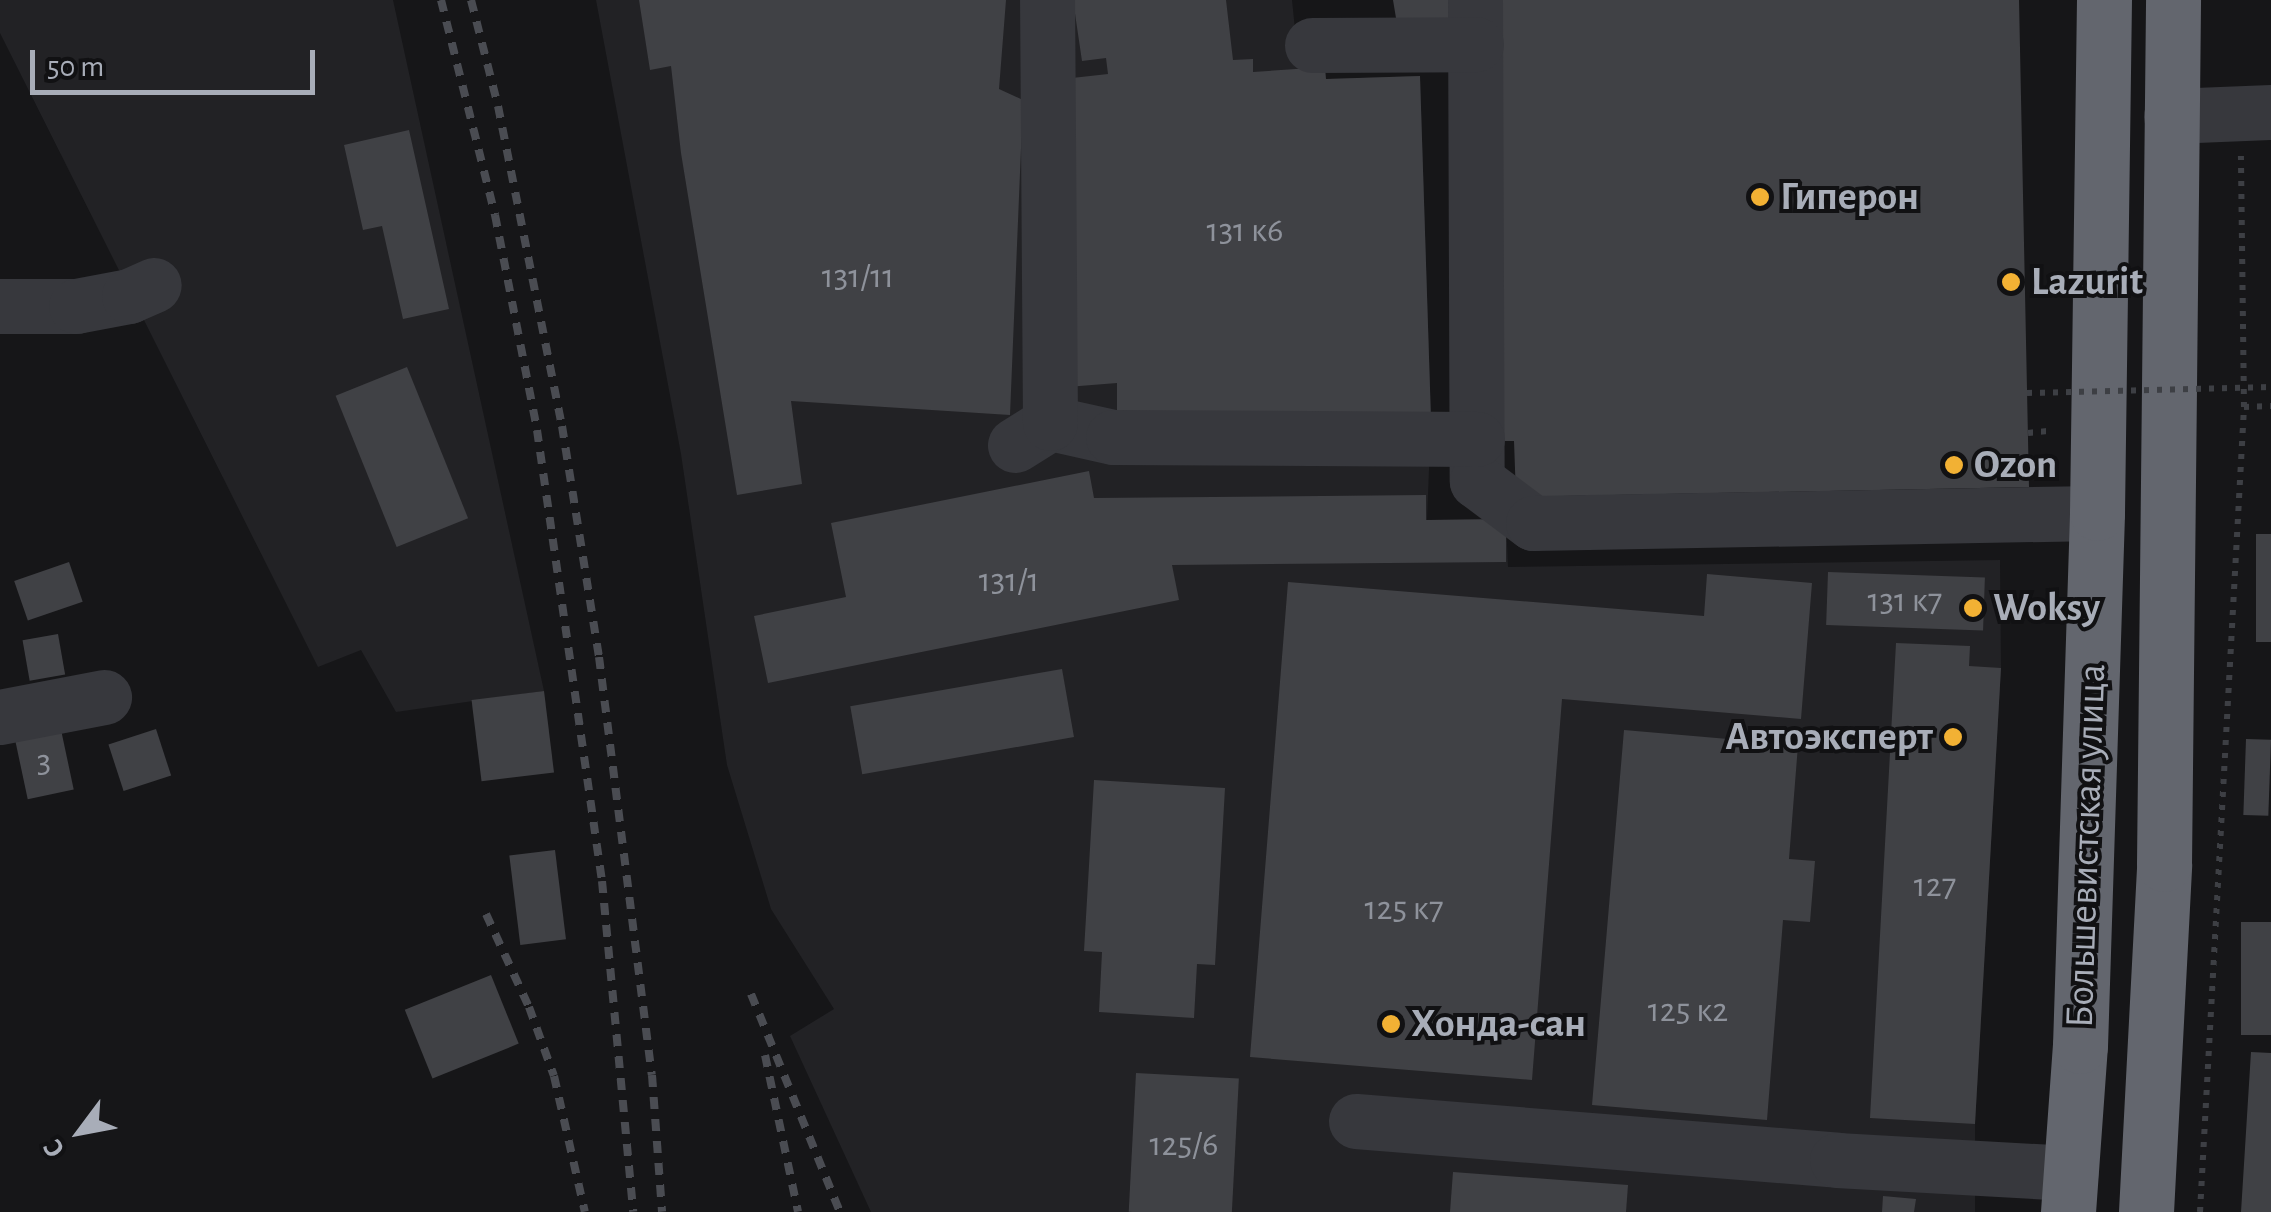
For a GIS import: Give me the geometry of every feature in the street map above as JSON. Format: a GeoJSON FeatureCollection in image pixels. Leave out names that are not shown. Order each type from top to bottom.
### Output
{"type":"FeatureCollection","features":[{"type":"Feature","properties":{"kind":"highway","name":"Большевистская улица"},"geometry":{"type":"LineString","coordinates":[[2070,1192],[2080,1046],[2097,513],[2104,0]]}},
{"type":"Feature","properties":{"kind":"highway","name":"Большевистская улица"},"geometry":{"type":"LineString","coordinates":[[2146,1212],[2164,864],[2173,0]]}},
{"type":"Feature","properties":{"kind":"street"},"geometry":{"type":"LineString","coordinates":[[1047,0],[1033,434],[1477,439]]}},
{"type":"Feature","properties":{"kind":"street"},"geometry":{"type":"LineString","coordinates":[[1312,45],[1475,22],[1477,480],[1533,523],[2097,513]]}},
{"type":"Feature","properties":{"kind":"street"},"geometry":{"type":"LineString","coordinates":[[2171,116],[2256,113]]}},
{"type":"Feature","properties":{"kind":"street"},"geometry":{"type":"LineString","coordinates":[[0,306],[76,306],[129,296],[154,286]]}},
{"type":"Feature","properties":{"kind":"street"},"geometry":{"type":"LineString","coordinates":[[0,717],[104,698]]}},
{"type":"Feature","properties":{"kind":"street"},"geometry":{"type":"LineString","coordinates":[[1356,1121],[1837,1160],[2070,1192]]}},
{"type":"Feature","properties":{"kind":"path"},"geometry":{"type":"LineString","coordinates":[[2200,1212],[2256,113]]}},
{"type":"Feature","properties":{"kind":"path"},"geometry":{"type":"LineString","coordinates":[[2027,393],[2271,387]]}},
{"type":"Feature","properties":{"kind":"path"},"geometry":{"type":"LineString","coordinates":[[2244,407],[2271,406]]}},
{"type":"Feature","properties":{"kind":"path"},"geometry":{"type":"LineString","coordinates":[[2028,433],[2048,431]]}},
{"type":"Feature","properties":{"kind":"shaded area"},"geometry":{"type":"Polygon","coordinates":[[[0,0],[393,0],[544,691],[396,712],[361,650],[318,667],[0,33],[0,0]]]}},
{"type":"Feature","properties":{"kind":"shaded area"},"geometry":{"type":"Polygon","coordinates":[[[596,0],[1292,0],[1299,69],[1326,79],[1420,76],[1431,419],[1427,520],[1506,519],[1508,567],[2000,560],[2001,668],[1975,1124],[1975,1212],[871,1212],[790,1036],[834,1009],[771,909],[727,765],[681,454],[596,0]]]}},
{"type":"Feature","properties":{"kind":"building"},"geometry":{"type":"Polygon","coordinates":[[[639,0],[1006,0],[999,89],[1023,100],[1010,415],[791,401],[802,484],[737,495],[681,153],[671,66],[650,70],[639,0]]]}},
{"type":"Feature","properties":{"kind":"building"},"geometry":{"type":"Polygon","coordinates":[[[1073,0],[1226,0],[1233,60],[1253,59],[1253,72],[1325,67],[1326,79],[1420,76],[1431,419],[1117,427],[1117,383],[1067,387],[1063,79],[1108,74],[1106,58],[1082,61],[1073,0]]]}},
{"type":"Feature","properties":{"kind":"building"},"geometry":{"type":"Polygon","coordinates":[[[1393,0],[1451,0],[1455,26],[1399,36],[1393,0]]]}},
{"type":"Feature","properties":{"kind":"building","name":"Гиперон"},"geometry":{"type":"Polygon","coordinates":[[[1492,0],[2019,0],[2029,487],[1516,497],[1514,441],[1502,441],[1492,0]]]}},
{"type":"Feature","properties":{"kind":"building"},"geometry":{"type":"Polygon","coordinates":[[[409,130],[449,309],[403,319],[382,226],[363,230],[344,145],[409,130]]]}},
{"type":"Feature","properties":{"kind":"building"},"geometry":{"type":"Polygon","coordinates":[[[407,367],[468,518],[397,547],[336,396],[407,367]]]}},
{"type":"Feature","properties":{"kind":"building"},"geometry":{"type":"Polygon","coordinates":[[[1089,471],[1094,498],[1426,495],[1426,520],[1506,519],[1506,562],[1172,565],[1179,600],[768,683],[754,616],[846,597],[831,523],[1089,471]]]}},
{"type":"Feature","properties":{"kind":"building"},"geometry":{"type":"Polygon","coordinates":[[[2256,534],[2271,534],[2271,642],[2256,642],[2256,534]]]}},
{"type":"Feature","properties":{"kind":"building"},"geometry":{"type":"Polygon","coordinates":[[[69,562],[83,602],[28,621],[14,581],[69,562]]]}},
{"type":"Feature","properties":{"kind":"building"},"geometry":{"type":"Polygon","coordinates":[[[1828,572],[1985,577],[1983,630],[1826,625],[1828,572]]]}},
{"type":"Feature","properties":{"kind":"building"},"geometry":{"type":"Polygon","coordinates":[[[1707,574],[1812,583],[1801,719],[1562,699],[1532,1080],[1250,1057],[1288,582],[1704,616],[1707,574]]]}},
{"type":"Feature","properties":{"kind":"building"},"geometry":{"type":"Polygon","coordinates":[[[58,634],[65,674],[30,681],[23,640],[58,634]]]}},
{"type":"Feature","properties":{"kind":"building"},"geometry":{"type":"Polygon","coordinates":[[[1896,643],[1970,646],[1969,666],[2001,668],[1975,1124],[1870,1118],[1896,643]]]}},
{"type":"Feature","properties":{"kind":"building"},"geometry":{"type":"Polygon","coordinates":[[[1062,669],[1074,737],[862,774],[850,706],[1062,669]]]}},
{"type":"Feature","properties":{"kind":"building"},"geometry":{"type":"Polygon","coordinates":[[[544,691],[554,772],[482,781],[472,700],[544,691]]]}},
{"type":"Feature","properties":{"kind":"building"},"geometry":{"type":"Polygon","coordinates":[[[60,725],[74,790],[28,799],[14,735],[60,725]]]}},
{"type":"Feature","properties":{"kind":"building"},"geometry":{"type":"Polygon","coordinates":[[[156,729],[171,776],[124,791],[108,744],[156,729]]]}},
{"type":"Feature","properties":{"kind":"building"},"geometry":{"type":"Polygon","coordinates":[[[1624,730],[1798,745],[1789,859],[1815,861],[1810,922],[1783,920],[1767,1120],[1592,1105],[1624,730]]]}},
{"type":"Feature","properties":{"kind":"building"},"geometry":{"type":"Polygon","coordinates":[[[2246,739],[2271,740],[2268,816],[2243,815],[2246,739]]]}},
{"type":"Feature","properties":{"kind":"building"},"geometry":{"type":"Polygon","coordinates":[[[1094,780],[1225,788],[1215,965],[1197,964],[1194,1018],[1099,1012],[1102,952],[1084,951],[1094,780]]]}},
{"type":"Feature","properties":{"kind":"building"},"geometry":{"type":"Polygon","coordinates":[[[555,850],[566,939],[520,945],[509,856],[555,850]]]}},
{"type":"Feature","properties":{"kind":"building"},"geometry":{"type":"Polygon","coordinates":[[[2241,922],[2271,922],[2271,1035],[2241,1035],[2241,922]]]}},
{"type":"Feature","properties":{"kind":"building"},"geometry":{"type":"Polygon","coordinates":[[[491,975],[519,1044],[432,1078],[405,1010],[491,975]]]}},
{"type":"Feature","properties":{"kind":"building"},"geometry":{"type":"Polygon","coordinates":[[[2251,1052],[2271,1053],[2271,1212],[2241,1212],[2251,1052]]]}},
{"type":"Feature","properties":{"kind":"building"},"geometry":{"type":"Polygon","coordinates":[[[1136,1073],[1239,1078],[1232,1212],[1129,1212],[1136,1073]]]}},
{"type":"Feature","properties":{"kind":"building"},"geometry":{"type":"Polygon","coordinates":[[[1453,1172],[1628,1185],[1626,1212],[1450,1212],[1453,1172]]]}},
{"type":"Feature","properties":{"kind":"building"},"geometry":{"type":"Polygon","coordinates":[[[1883,1196],[1916,1199],[1914,1212],[1882,1212],[1883,1196]]]}},
{"type":"Feature","properties":{"kind":"railway"},"geometry":{"type":"LineString","coordinates":[[441,0],[495,215],[537,430],[602,881],[633,1212]]}},
{"type":"Feature","properties":{"kind":"railway"},"geometry":{"type":"LineString","coordinates":[[471,0],[498,106],[562,426],[599,657],[652,1075],[662,1212]]}},
{"type":"Feature","properties":{"kind":"railway"},"geometry":{"type":"LineString","coordinates":[[486,914],[529,1007],[554,1076],[585,1212]]}},
{"type":"Feature","properties":{"kind":"railway"},"geometry":{"type":"LineString","coordinates":[[751,994],[840,1212]]}},
{"type":"Feature","properties":{"kind":"railway"},"geometry":{"type":"LineString","coordinates":[[765,1055],[798,1212]]}},
{"type":"Feature","properties":{"kind":"place","name":"Гиперон"},"geometry":{"type":"Point","coordinates":[1760,197]}},
{"type":"Feature","properties":{"kind":"place","name":"Lazurit"},"geometry":{"type":"Point","coordinates":[2011,282]}},
{"type":"Feature","properties":{"kind":"place","name":"Ozon"},"geometry":{"type":"Point","coordinates":[1954,465]}},
{"type":"Feature","properties":{"kind":"place","name":"Woksy"},"geometry":{"type":"Point","coordinates":[1973,608]}},
{"type":"Feature","properties":{"kind":"place","name":"Автоэксперт"},"geometry":{"type":"Point","coordinates":[1953,737]}},
{"type":"Feature","properties":{"kind":"place","name":"Хонда-сан"},"geometry":{"type":"Point","coordinates":[1391,1024]}}]}
